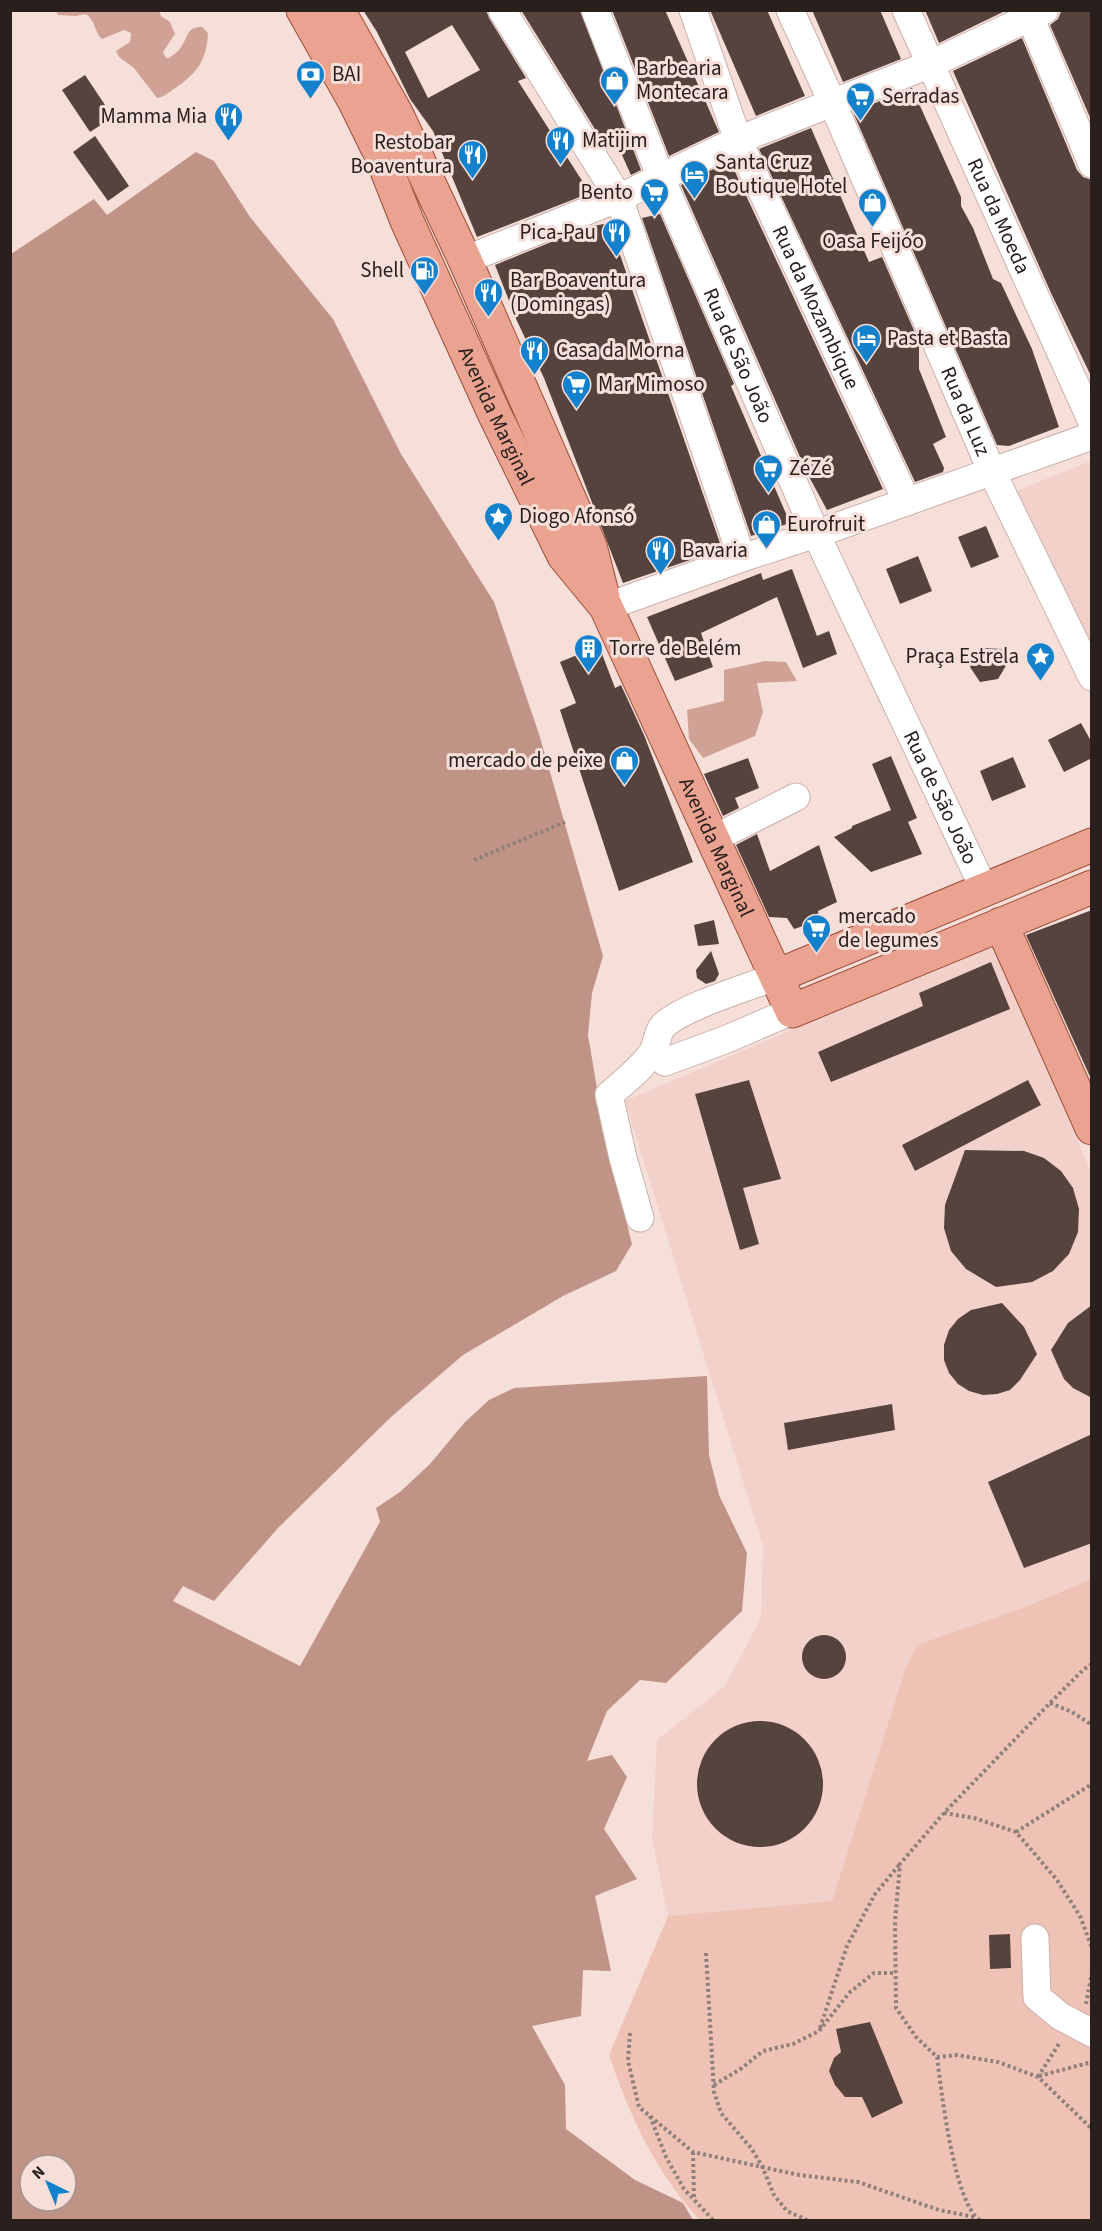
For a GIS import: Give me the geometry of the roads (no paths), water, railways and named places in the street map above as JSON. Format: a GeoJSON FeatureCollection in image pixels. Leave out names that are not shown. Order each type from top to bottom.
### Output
{"type":"FeatureCollection","features":[{"type":"Feature","properties":{"kind":"main road","name":"Avenida Marginal"},"geometry":{"type":"LineString","coordinates":[[303,10],[355,102],[375,143],[407,221],[494,413],[564,556],[606,607],[792,1011]]}},
{"type":"Feature","properties":{"kind":"main road"},"geometry":{"type":"LineString","coordinates":[[338,11],[396,113],[465,260],[590,546],[606,607]]}},
{"type":"Feature","properties":{"kind":"main road"},"geometry":{"type":"LineString","coordinates":[[777,976],[1092,845]]}},
{"type":"Feature","properties":{"kind":"main road"},"geometry":{"type":"LineString","coordinates":[[792,1011],[1092,887]]}},
{"type":"Feature","properties":{"kind":"main road"},"geometry":{"type":"LineString","coordinates":[[1001,924],[1092,1128]]}},
{"type":"Feature","properties":{"kind":"street"},"geometry":{"type":"LineString","coordinates":[[502,10],[619,198],[742,558]]}},
{"type":"Feature","properties":{"kind":"street","name":"Rua de São João"},"geometry":{"type":"LineString","coordinates":[[595,10],[661,178],[816,534],[985,891]]}},
{"type":"Feature","properties":{"kind":"street","name":"Rua da Mozambique"},"geometry":{"type":"LineString","coordinates":[[693,10],[738,140],[907,502]]}},
{"type":"Feature","properties":{"kind":"street","name":"Rua da Luz"},"geometry":{"type":"LineString","coordinates":[[790,10],[992,472],[1092,677]]}},
{"type":"Feature","properties":{"kind":"street","name":"Rua da Moeda"},"geometry":{"type":"LineString","coordinates":[[906,10],[1092,422]]}},
{"type":"Feature","properties":{"kind":"street"},"geometry":{"type":"LineString","coordinates":[[465,260],[619,198],[738,140],[932,64],[1034,13],[1092,164]]}},
{"type":"Feature","properties":{"kind":"street"},"geometry":{"type":"LineString","coordinates":[[606,607],[1092,436]]}},
{"type":"Feature","properties":{"kind":"street"},"geometry":{"type":"LineString","coordinates":[[713,839],[796,797]]}},
{"type":"Feature","properties":{"kind":"street"},"geometry":{"type":"LineString","coordinates":[[640,1218],[623,1158],[609,1095],[654,1051],[656,1037],[664,1024],[696,1007],[777,976]]}},
{"type":"Feature","properties":{"kind":"street"},"geometry":{"type":"LineString","coordinates":[[654,1051],[665,1062],[792,1011]]}},
{"type":"Feature","properties":{"kind":"street"},"geometry":{"type":"LineString","coordinates":[[1035,1938],[1037,1997],[1060,2016],[1092,2033]]}},
{"type":"Feature","properties":{"kind":"place","name":"BAI"},"geometry":{"type":"Point","coordinates":[311,100]}},
{"type":"Feature","properties":{"kind":"place","name":"Barbearia Montecara"},"geometry":{"type":"Point","coordinates":[615,106]}},
{"type":"Feature","properties":{"kind":"place","name":"Serradas"},"geometry":{"type":"Point","coordinates":[861,122]}},
{"type":"Feature","properties":{"kind":"place","name":"Mamma Mia"},"geometry":{"type":"Point","coordinates":[228,142]}},
{"type":"Feature","properties":{"kind":"place","name":"Matijim"},"geometry":{"type":"Point","coordinates":[561,166]}},
{"type":"Feature","properties":{"kind":"place","name":"Restobar Boaventura"},"geometry":{"type":"Point","coordinates":[473,180]}},
{"type":"Feature","properties":{"kind":"place","name":"Santa Cruz Boutique Hotel"},"geometry":{"type":"Point","coordinates":[694,200]}},
{"type":"Feature","properties":{"kind":"place","name":"Bento"},"geometry":{"type":"Point","coordinates":[654,218]}},
{"type":"Feature","properties":{"kind":"place","name":"Oasa Feijóo"},"geometry":{"type":"Point","coordinates":[873,228]}},
{"type":"Feature","properties":{"kind":"place","name":"Pica-Pau"},"geometry":{"type":"Point","coordinates":[617,258]}},
{"type":"Feature","properties":{"kind":"place","name":"Shell"},"geometry":{"type":"Point","coordinates":[425,296]}},
{"type":"Feature","properties":{"kind":"place","name":"Bar Boaventura (Domingas)"},"geometry":{"type":"Point","coordinates":[489,318]}},
{"type":"Feature","properties":{"kind":"place","name":"Pasta et Basta"},"geometry":{"type":"Point","coordinates":[866,364]}},
{"type":"Feature","properties":{"kind":"place","name":"Casa da Morna"},"geometry":{"type":"Point","coordinates":[535,376]}},
{"type":"Feature","properties":{"kind":"place","name":"Mar Mimoso"},"geometry":{"type":"Point","coordinates":[577,410]}},
{"type":"Feature","properties":{"kind":"place","name":"ZéZé"},"geometry":{"type":"Point","coordinates":[768,494]}},
{"type":"Feature","properties":{"kind":"place","name":"Diogo Afonsó"},"geometry":{"type":"Point","coordinates":[498,542]}},
{"type":"Feature","properties":{"kind":"place","name":"Eurofruit"},"geometry":{"type":"Point","coordinates":[766,550]}},
{"type":"Feature","properties":{"kind":"place","name":"Bavaria"},"geometry":{"type":"Point","coordinates":[661,576]}},
{"type":"Feature","properties":{"kind":"place","name":"Torre de Belém"},"geometry":{"type":"Point","coordinates":[588,674]}},
{"type":"Feature","properties":{"kind":"place","name":"Praça Estrela"},"geometry":{"type":"Point","coordinates":[1040,682]}},
{"type":"Feature","properties":{"kind":"place","name":"mercado de peixe"},"geometry":{"type":"Point","coordinates":[624,786]}},
{"type":"Feature","properties":{"kind":"place","name":"mercado de legumes"},"geometry":{"type":"Point","coordinates":[817,954]}}]}
